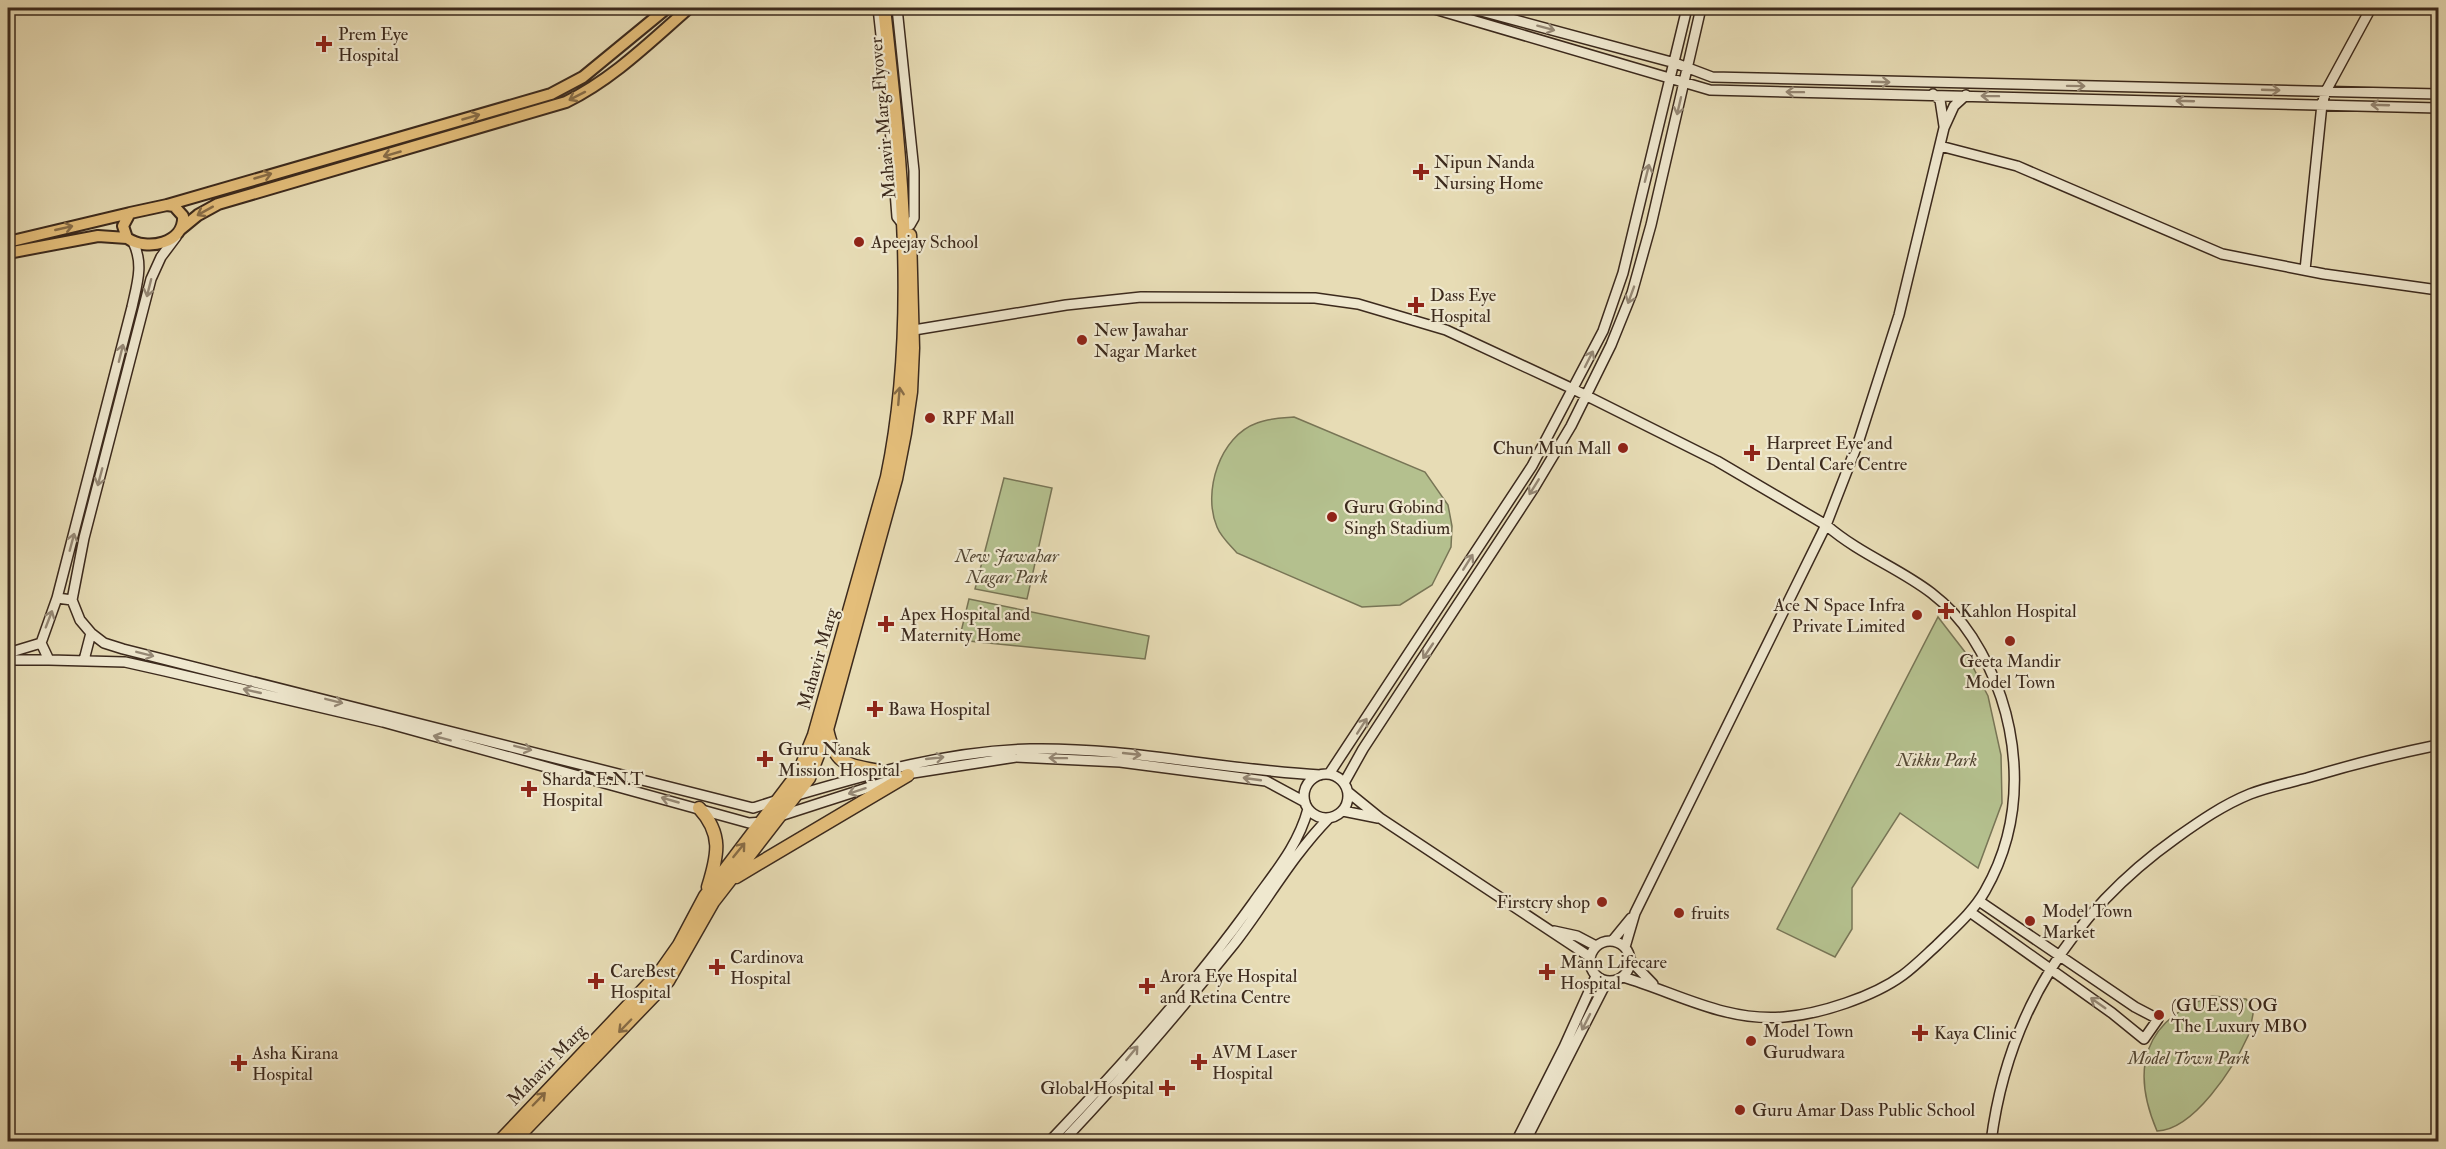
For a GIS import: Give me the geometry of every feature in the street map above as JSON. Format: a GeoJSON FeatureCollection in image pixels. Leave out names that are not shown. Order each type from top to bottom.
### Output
{"type":"FeatureCollection","features":[{"type":"Feature","properties":{"kind":"highway","name":"Mahavir Marg Flyover"},"geometry":{"type":"LineString","coordinates":[[884,8],[906,219]]}},
{"type":"Feature","properties":{"kind":"highway","name":"Mahavir Marg Flyover"},"geometry":{"type":"LineString","coordinates":[[891,8],[905,131],[906,219]]}},
{"type":"Feature","properties":{"kind":"highway","name":"Mahavir Marg"},"geometry":{"type":"LineString","coordinates":[[513,1142],[668,981],[713,902],[809,778],[827,728],[896,479],[911,392],[906,219]]}},
{"type":"Feature","properties":{"kind":"highway","name":"Mahavir Marg"},"geometry":{"type":"LineString","coordinates":[[499,1142],[660,972],[679,945],[705,896],[800,772],[814,735],[887,477],[896,435],[908,331]]}},
{"type":"Feature","properties":{"kind":"highway"},"geometry":{"type":"LineString","coordinates":[[827,728],[831,746],[838,759],[846,764],[879,771]]}},
{"type":"Feature","properties":{"kind":"highway"},"geometry":{"type":"LineString","coordinates":[[730,880],[908,775]]}},
{"type":"Feature","properties":{"kind":"highway"},"geometry":{"type":"LineString","coordinates":[[699,808],[711,821],[717,837],[713,871],[705,896]]}},
{"type":"Feature","properties":{"kind":"main road"},"geometry":{"type":"LineString","coordinates":[[8,242],[167,205],[551,94],[583,77],[667,8]]}},
{"type":"Feature","properties":{"kind":"main road"},"geometry":{"type":"LineString","coordinates":[[583,77],[597,73],[677,8]]}},
{"type":"Feature","properties":{"kind":"main road"},"geometry":{"type":"LineString","coordinates":[[8,253],[98,236],[152,243],[179,233],[198,215],[218,204],[566,102],[623,66],[689,8]]}},
{"type":"Feature","properties":{"kind":"main road"},"geometry":{"type":"LineString","coordinates":[[167,205],[180,211],[183,216],[179,233]]}},
{"type":"Feature","properties":{"kind":"main road"},"geometry":{"type":"LineString","coordinates":[[130,213],[123,226],[130,240]]}},
{"type":"Feature","properties":{"kind":"street"},"geometry":{"type":"LineString","coordinates":[[878,8],[897,217],[906,219],[914,218],[914,171],[897,8]]}},
{"type":"Feature","properties":{"kind":"street"},"geometry":{"type":"LineString","coordinates":[[1431,8],[1710,90],[2439,108]]}},
{"type":"Feature","properties":{"kind":"street"},"geometry":{"type":"LineString","coordinates":[[1470,8],[1675,63],[1701,75],[1723,77],[2439,94]]}},
{"type":"Feature","properties":{"kind":"street"},"geometry":{"type":"LineString","coordinates":[[1049,1142],[1123,1064],[1228,938],[1296,843],[1306,806],[1305,788],[1312,779],[1324,774],[1393,680],[1532,466],[1603,330],[1623,273],[1687,8]]}},
{"type":"Feature","properties":{"kind":"street"},"geometry":{"type":"LineString","coordinates":[[1343,811],[1346,788],[1405,686],[1534,488],[1586,396],[1611,345],[1632,293],[1651,225],[1701,8]]}},
{"type":"Feature","properties":{"kind":"street"},"geometry":{"type":"LineString","coordinates":[[2305,270],[2322,104],[2326,91],[2371,8]]}},
{"type":"Feature","properties":{"kind":"street"},"geometry":{"type":"LineString","coordinates":[[1933,94],[1940,100],[1944,128]]}},
{"type":"Feature","properties":{"kind":"street"},"geometry":{"type":"LineString","coordinates":[[1654,986],[1630,960],[1625,947],[1635,913],[1826,525],[1858,440],[1899,315],[1944,128],[1954,106],[1966,95]]}},
{"type":"Feature","properties":{"kind":"street"},"geometry":{"type":"LineString","coordinates":[[1940,146],[2017,166],[2222,254],[2305,270],[2439,290]]}},
{"type":"Feature","properties":{"kind":"street"},"geometry":{"type":"LineString","coordinates":[[179,233],[161,257],[151,279],[84,538],[72,600],[80,620],[104,643],[753,808],[924,759],[1031,749],[1106,751],[1272,773],[1324,774],[1346,788],[1380,818],[1552,930],[1575,950],[1590,957]]}},
{"type":"Feature","properties":{"kind":"street"},"geometry":{"type":"LineString","coordinates":[[49,660],[41,643],[57,598],[106,416],[140,272],[140,255],[130,240]]}},
{"type":"Feature","properties":{"kind":"street"},"geometry":{"type":"LineString","coordinates":[[908,331],[1130,298],[1315,298],[1379,309],[1446,330],[1573,389],[1711,458],[1826,525],[1844,540],[1891,565],[1939,596],[1971,635],[1992,670],[2003,700],[2014,746],[2015,786],[2009,827],[1999,859],[1979,901],[1970,912],[1902,976],[1855,999],[1812,1013],[1782,1017],[1744,1017],[1679,999],[1654,986],[1623,977],[1607,981],[1596,976],[1592,970],[1590,957],[1596,946],[1613,940],[1635,913]]}},
{"type":"Feature","properties":{"kind":"street"},"geometry":{"type":"LineString","coordinates":[[57,598],[72,600]]}},
{"type":"Feature","properties":{"kind":"street"},"geometry":{"type":"LineString","coordinates":[[84,660],[91,633]]}},
{"type":"Feature","properties":{"kind":"street"},"geometry":{"type":"LineString","coordinates":[[8,653],[41,643]]}},
{"type":"Feature","properties":{"kind":"street"},"geometry":{"type":"LineString","coordinates":[[8,660],[125,662],[383,722],[749,823],[762,823],[908,775],[1016,757],[1109,761],[1266,781],[1306,806],[1318,817],[1328,819]]}},
{"type":"Feature","properties":{"kind":"street"},"geometry":{"type":"LineString","coordinates":[[1393,680],[1405,686]]}},
{"type":"Feature","properties":{"kind":"street"},"geometry":{"type":"LineString","coordinates":[[1990,1142],[2007,1065],[2032,1001],[2058,955],[2114,888],[2162,848],[2213,812],[2252,793],[2368,760],[2439,746]]}},
{"type":"Feature","properties":{"kind":"street"},"geometry":{"type":"LineString","coordinates":[[1062,1142],[1152,1043],[1235,942],[1303,847],[1328,819],[1343,811],[1380,818]]}},
{"type":"Feature","properties":{"kind":"street"},"geometry":{"type":"LineString","coordinates":[[1970,912],[2144,1039],[2158,1019],[2135,1007],[1979,901]]}},
{"type":"Feature","properties":{"kind":"street"},"geometry":{"type":"LineString","coordinates":[[1552,930],[1577,936],[1596,946]]}},
{"type":"Feature","properties":{"kind":"street"},"geometry":{"type":"LineString","coordinates":[[1613,940],[1625,947]]}},
{"type":"Feature","properties":{"kind":"street"},"geometry":{"type":"LineString","coordinates":[[1623,977],[1630,960]]}},
{"type":"Feature","properties":{"kind":"street"},"geometry":{"type":"LineString","coordinates":[[1516,1142],[1564,1047],[1596,976]]}},
{"type":"Feature","properties":{"kind":"street"},"geometry":{"type":"LineString","coordinates":[[1525,1142],[1607,981]]}},
{"type":"Feature","properties":{"kind":"green space","name":"Guru Gobind Singh Stadium"},"geometry":{"type":"Polygon","coordinates":[[[1294,417],[1425,472],[1448,505],[1452,526],[1451,547],[1432,585],[1400,605],[1362,607],[1237,553],[1226,541],[1217,527],[1212,498],[1213,482],[1224,452],[1244,430],[1257,423],[1294,417]]]}},
{"type":"Feature","properties":{"kind":"green space","name":"New Jawahar Nagar Park"},"geometry":{"type":"Polygon","coordinates":[[[1004,478],[1052,488],[1027,599],[975,589],[1004,478]]]}},
{"type":"Feature","properties":{"kind":"green space","name":"New Jawahar Nagar Park"},"geometry":{"type":"Polygon","coordinates":[[[969,599],[1149,636],[1145,659],[959,640],[969,599]]]}},
{"type":"Feature","properties":{"kind":"green space","name":"Nikku Park"},"geometry":{"type":"Polygon","coordinates":[[[1938,617],[1965,652],[1988,696],[2001,755],[2002,803],[1978,868],[1900,813],[1852,888],[1852,929],[1835,957],[1777,929],[1938,617]]]}},
{"type":"Feature","properties":{"kind":"green space","name":"Model Town Park"},"geometry":{"type":"Polygon","coordinates":[[[2212,996],[2246,999],[2254,1009],[2248,1036],[2223,1079],[2198,1109],[2171,1128],[2157,1131],[2145,1087],[2145,1067],[2149,1048],[2158,1032],[2171,1018],[2189,1006],[2212,996]]]}},
{"type":"Feature","properties":{"kind":"place","name":"Prem Eye Hospital"},"geometry":{"type":"Point","coordinates":[324,44]}},
{"type":"Feature","properties":{"kind":"place","name":"Nipun Nanda Nursing Home"},"geometry":{"type":"Point","coordinates":[1421,172]}},
{"type":"Feature","properties":{"kind":"place","name":"Apeejay School"},"geometry":{"type":"Point","coordinates":[859,242]}},
{"type":"Feature","properties":{"kind":"place","name":"Dass Eye Hospital"},"geometry":{"type":"Point","coordinates":[1416,305]}},
{"type":"Feature","properties":{"kind":"place","name":"New Jawahar Nagar Market"},"geometry":{"type":"Point","coordinates":[1082,340]}},
{"type":"Feature","properties":{"kind":"place","name":"RPF Mall"},"geometry":{"type":"Point","coordinates":[930,418]}},
{"type":"Feature","properties":{"kind":"place","name":"Chun Mun Mall"},"geometry":{"type":"Point","coordinates":[1623,448]}},
{"type":"Feature","properties":{"kind":"place","name":"Harpreet Eye and Dental Care Centre"},"geometry":{"type":"Point","coordinates":[1752,453]}},
{"type":"Feature","properties":{"kind":"place","name":"Guru Gobind Singh Stadium"},"geometry":{"type":"Point","coordinates":[1332,517]}},
{"type":"Feature","properties":{"kind":"place","name":"Kahlon Hospital"},"geometry":{"type":"Point","coordinates":[1946,611]}},
{"type":"Feature","properties":{"kind":"place","name":"Ace N Space Infra Private Limited"},"geometry":{"type":"Point","coordinates":[1917,615]}},
{"type":"Feature","properties":{"kind":"place","name":"Apex Hospital and Maternity Home"},"geometry":{"type":"Point","coordinates":[886,624]}},
{"type":"Feature","properties":{"kind":"place","name":"Geeta Mandir Model Town"},"geometry":{"type":"Point","coordinates":[2010,641]}},
{"type":"Feature","properties":{"kind":"place","name":"Bawa Hospital"},"geometry":{"type":"Point","coordinates":[875,709]}},
{"type":"Feature","properties":{"kind":"place","name":"Guru Nanak Mission Hospital"},"geometry":{"type":"Point","coordinates":[765,759]}},
{"type":"Feature","properties":{"kind":"place","name":"Sharda E.N.T Hospital"},"geometry":{"type":"Point","coordinates":[529,789]}},
{"type":"Feature","properties":{"kind":"place","name":"Firstcry shop"},"geometry":{"type":"Point","coordinates":[1602,902]}},
{"type":"Feature","properties":{"kind":"place","name":"fruits"},"geometry":{"type":"Point","coordinates":[1679,913]}},
{"type":"Feature","properties":{"kind":"place","name":"Model Town Market"},"geometry":{"type":"Point","coordinates":[2030,921]}},
{"type":"Feature","properties":{"kind":"place","name":"Cardinova Hospital"},"geometry":{"type":"Point","coordinates":[717,967]}},
{"type":"Feature","properties":{"kind":"place","name":"Mann Lifecare Hospital"},"geometry":{"type":"Point","coordinates":[1547,972]}},
{"type":"Feature","properties":{"kind":"place","name":"CareBest Hospital"},"geometry":{"type":"Point","coordinates":[596,981]}},
{"type":"Feature","properties":{"kind":"place","name":"Arora Eye Hospital and Retina Centre"},"geometry":{"type":"Point","coordinates":[1147,986]}},
{"type":"Feature","properties":{"kind":"place","name":"(GUESS) OG The Luxury MBO"},"geometry":{"type":"Point","coordinates":[2159,1015]}},
{"type":"Feature","properties":{"kind":"place","name":"Kaya Clinic"},"geometry":{"type":"Point","coordinates":[1920,1033]}},
{"type":"Feature","properties":{"kind":"place","name":"Model Town Gurudwara"},"geometry":{"type":"Point","coordinates":[1751,1041]}},
{"type":"Feature","properties":{"kind":"place","name":"AVM Laser Hospital"},"geometry":{"type":"Point","coordinates":[1199,1062]}},
{"type":"Feature","properties":{"kind":"place","name":"Asha Kirana Hospital"},"geometry":{"type":"Point","coordinates":[239,1063]}},
{"type":"Feature","properties":{"kind":"place","name":"Global Hospital"},"geometry":{"type":"Point","coordinates":[1167,1088]}},
{"type":"Feature","properties":{"kind":"place","name":"Guru Amar Dass Public School"},"geometry":{"type":"Point","coordinates":[1740,1110]}}]}
